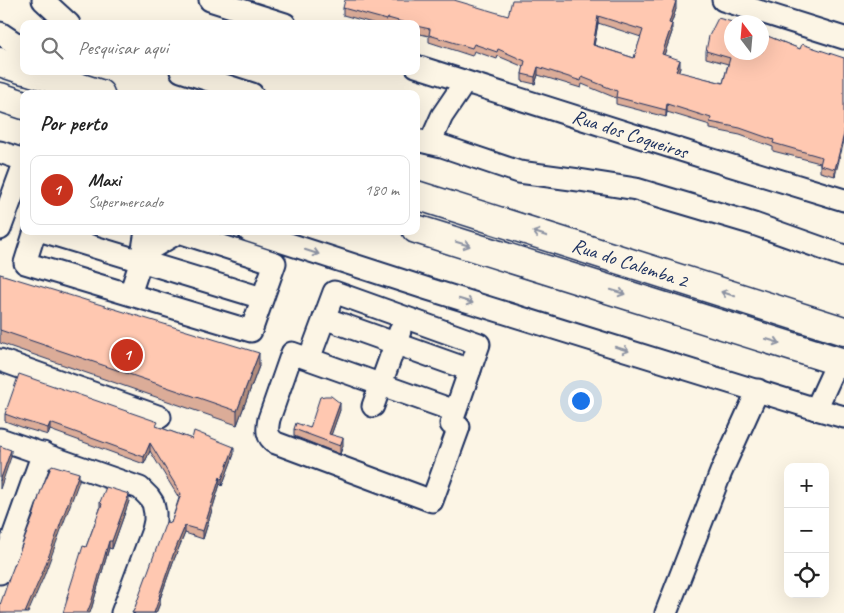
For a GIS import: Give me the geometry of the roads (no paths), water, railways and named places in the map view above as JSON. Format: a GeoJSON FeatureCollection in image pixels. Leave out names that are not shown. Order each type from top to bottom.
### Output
{"type":"FeatureCollection","features":[{"type":"Feature","properties":{"kind":"main road"},"geometry":{"type":"LineString","coordinates":[[0,62],[20,69]]}},
{"type":"Feature","properties":{"kind":"main road"},"geometry":{"type":"LineString","coordinates":[[41,75],[88,90]]}},
{"type":"Feature","properties":{"kind":"main road"},"geometry":{"type":"LineString","coordinates":[[0,97],[20,104]]}},
{"type":"Feature","properties":{"kind":"main road","name":"Rua do Calemba 2"},"geometry":{"type":"LineString","coordinates":[[420,196],[844,331]]}},
{"type":"Feature","properties":{"kind":"main road","name":"Rua do Calemba 2"},"geometry":{"type":"LineString","coordinates":[[420,230],[841,362]]}},
{"type":"Feature","properties":{"kind":"street"},"geometry":{"type":"LineString","coordinates":[[43,0],[65,20]]}},
{"type":"Feature","properties":{"kind":"street"},"geometry":{"type":"LineString","coordinates":[[210,0],[272,20]]}},
{"type":"Feature","properties":{"kind":"street"},"geometry":{"type":"LineString","coordinates":[[723,0],[844,38]]}},
{"type":"Feature","properties":{"kind":"street"},"geometry":{"type":"LineString","coordinates":[[0,33],[20,46]]}},
{"type":"Feature","properties":{"kind":"street","name":"Rua dos Coqueiros"},"geometry":{"type":"LineString","coordinates":[[420,67],[844,200]]}},
{"type":"Feature","properties":{"kind":"street"},"geometry":{"type":"LineString","coordinates":[[64,75],[89,90]]}},
{"type":"Feature","properties":{"kind":"street"},"geometry":{"type":"LineString","coordinates":[[194,75],[240,90]]}},
{"type":"Feature","properties":{"kind":"street"},"geometry":{"type":"LineString","coordinates":[[465,82],[423,141],[519,172],[636,189],[754,224],[844,256]]}},
{"type":"Feature","properties":{"kind":"street"},"geometry":{"type":"LineString","coordinates":[[1,155],[20,159]]}},
{"type":"Feature","properties":{"kind":"street"},"geometry":{"type":"LineString","coordinates":[[0,229],[20,175]]}},
{"type":"Feature","properties":{"kind":"street"},"geometry":{"type":"LineString","coordinates":[[34,235],[25,262],[251,330],[275,263],[188,235]]}},
{"type":"Feature","properties":{"kind":"street"},"geometry":{"type":"LineString","coordinates":[[68,235],[146,247],[262,298]]}},
{"type":"Feature","properties":{"kind":"street"},"geometry":{"type":"LineString","coordinates":[[130,294],[146,247],[157,235]]}},
{"type":"Feature","properties":{"kind":"street"},"geometry":{"type":"LineString","coordinates":[[146,247],[172,235]]}},
{"type":"Feature","properties":{"kind":"street"},"geometry":{"type":"LineString","coordinates":[[261,235],[419,286],[844,417]]}},
{"type":"Feature","properties":{"kind":"street"},"geometry":{"type":"LineString","coordinates":[[383,395],[395,343],[419,286]]}},
{"type":"Feature","properties":{"kind":"street"},"geometry":{"type":"LineString","coordinates":[[309,359],[334,292],[406,316],[479,344],[451,424],[459,427],[432,501],[272,441],[267,434],[269,419],[292,353],[361,378],[383,395],[455,411]]}},
{"type":"Feature","properties":{"kind":"street"},"geometry":{"type":"LineString","coordinates":[[324,318],[470,370]]}},
{"type":"Feature","properties":{"kind":"street"},"geometry":{"type":"LineString","coordinates":[[0,360],[160,417]]}},
{"type":"Feature","properties":{"kind":"street"},"geometry":{"type":"LineString","coordinates":[[816,409],[841,362]]}},
{"type":"Feature","properties":{"kind":"street"},"geometry":{"type":"LineString","coordinates":[[666,613],[722,472],[758,390]]}},
{"type":"Feature","properties":{"kind":"street"},"geometry":{"type":"LineString","coordinates":[[0,439],[140,488],[150,497],[155,513],[153,530],[122,613]]}},
{"type":"Feature","properties":{"kind":"street"},"geometry":{"type":"LineString","coordinates":[[0,573],[42,453]]}},
{"type":"Feature","properties":{"kind":"place","name":"Maxi"},"geometry":{"type":"Point","coordinates":[127,355]}}]}
